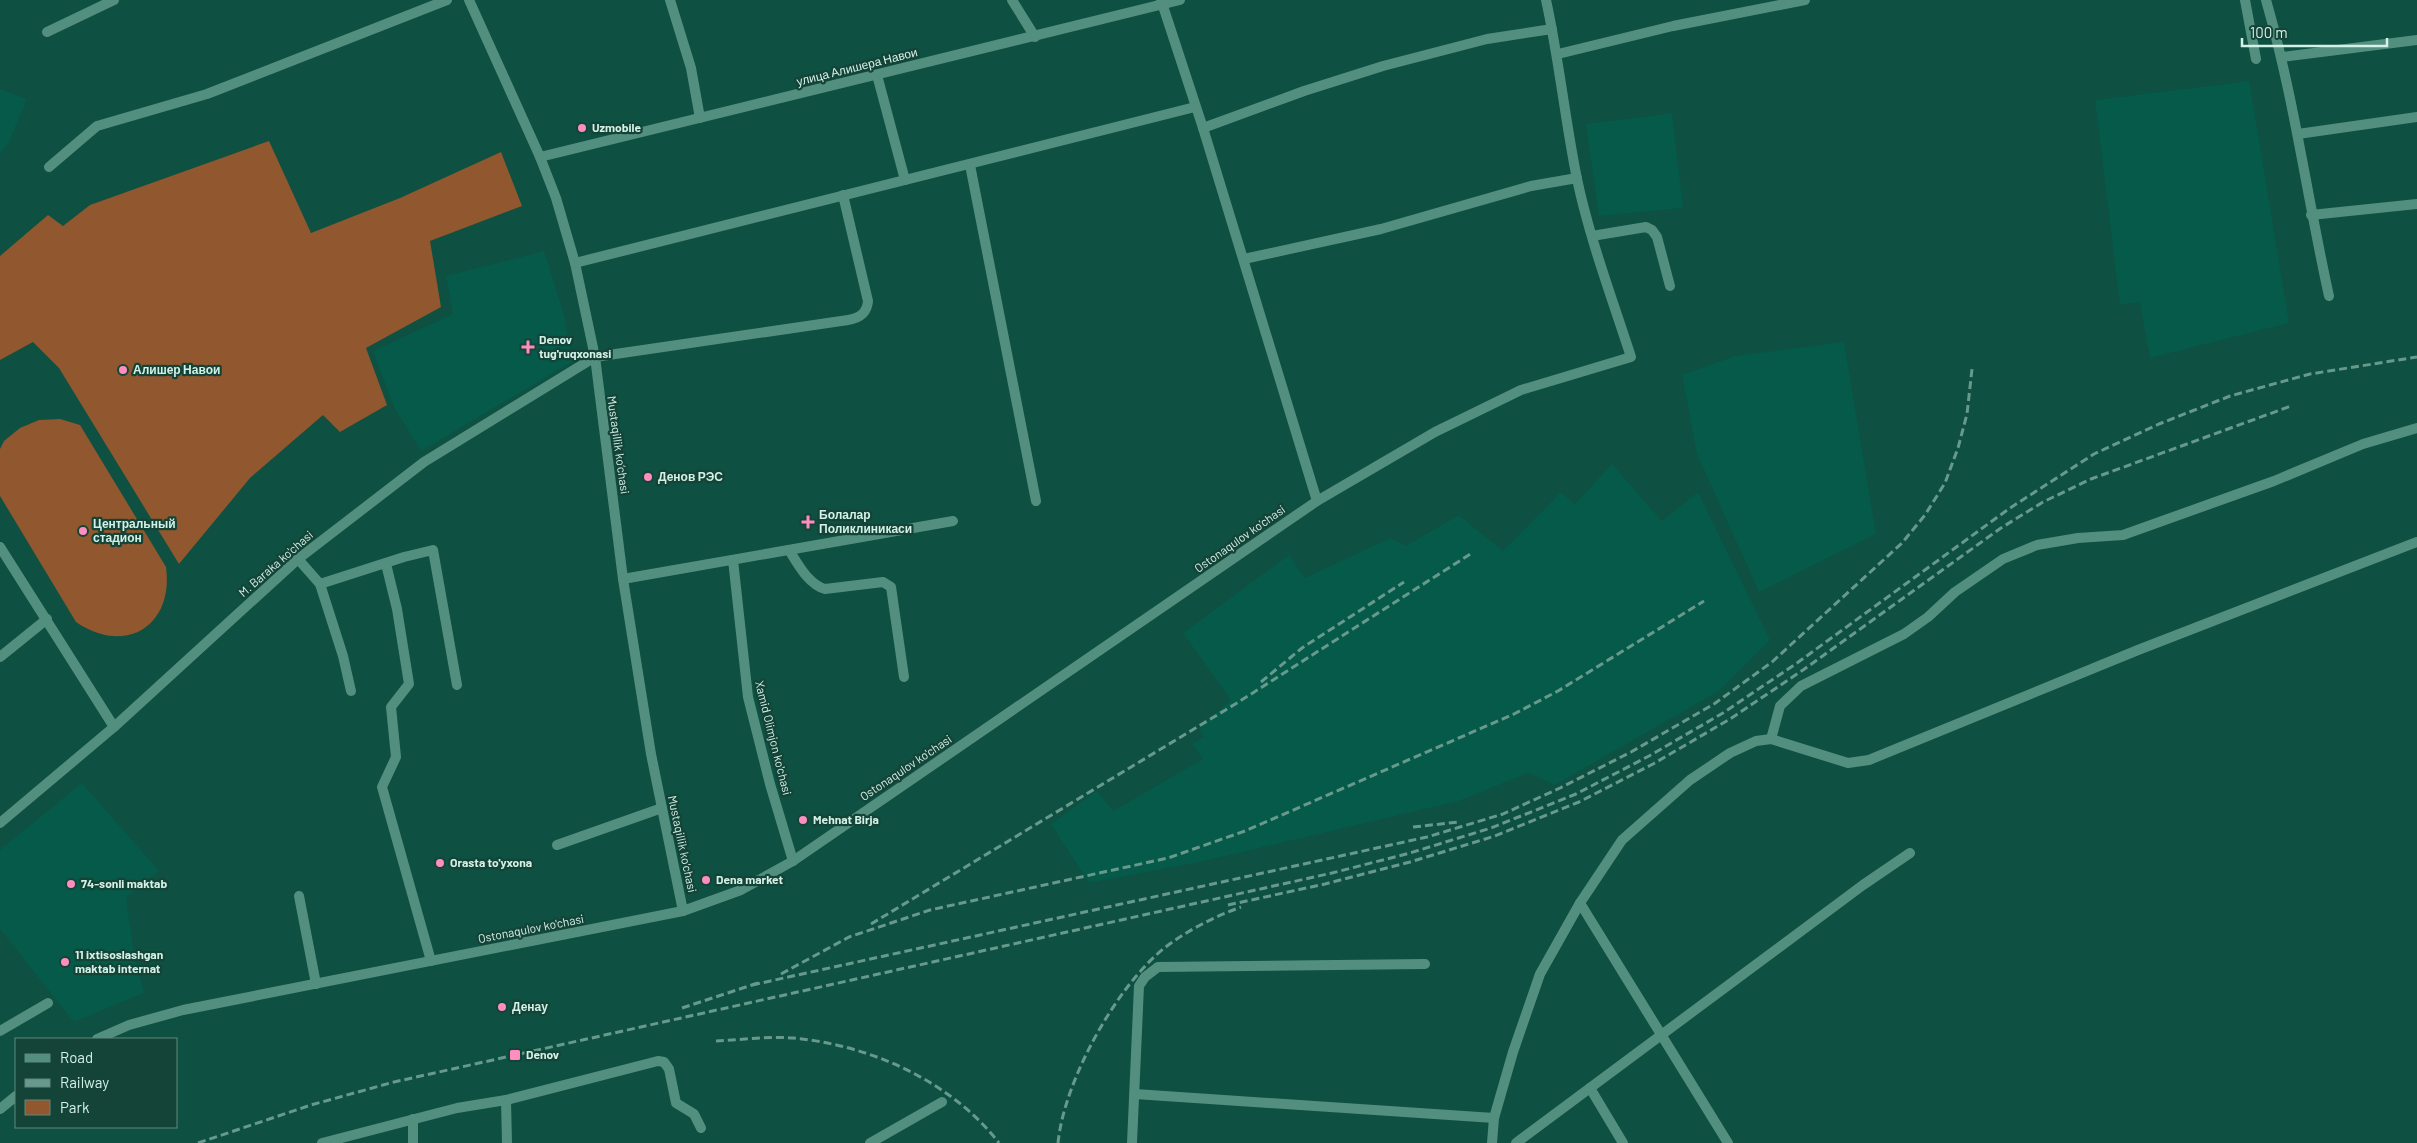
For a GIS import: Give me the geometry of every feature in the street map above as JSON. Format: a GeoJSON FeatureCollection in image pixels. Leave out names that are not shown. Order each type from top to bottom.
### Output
{"type":"FeatureCollection","features":[{"type":"Feature","properties":{"kind":"street"},"geometry":{"type":"LineString","coordinates":[[47,32],[114,0]]}},
{"type":"Feature","properties":{"kind":"street"},"geometry":{"type":"LineString","coordinates":[[50,167],[97,126],[207,94],[447,0]]}},
{"type":"Feature","properties":{"kind":"street","name":"Mustaqillik ko‘chasi"},"geometry":{"type":"LineString","coordinates":[[469,0],[540,157],[556,198],[575,263],[595,357],[623,579],[651,754],[683,911]]}},
{"type":"Feature","properties":{"kind":"street"},"geometry":{"type":"LineString","coordinates":[[671,0],[691,68],[700,118]]}},
{"type":"Feature","properties":{"kind":"street"},"geometry":{"type":"LineString","coordinates":[[1012,0],[1035,37]]}},
{"type":"Feature","properties":{"kind":"street","name":"улица Алишера Навои"},"geometry":{"type":"LineString","coordinates":[[540,157],[1035,37],[1161,2],[1180,0]]}},
{"type":"Feature","properties":{"kind":"street"},"geometry":{"type":"LineString","coordinates":[[1546,0],[1558,54],[1577,178],[1592,236],[1646,228],[1652,230],[1657,237],[1670,286]]}},
{"type":"Feature","properties":{"kind":"street"},"geometry":{"type":"LineString","coordinates":[[1558,54],[1673,26],[1805,0]]}},
{"type":"Feature","properties":{"kind":"street"},"geometry":{"type":"LineString","coordinates":[[2245,0],[2256,59]]}},
{"type":"Feature","properties":{"kind":"street"},"geometry":{"type":"LineString","coordinates":[[2266,0],[2282,57],[2298,134],[2311,215],[2329,296]]}},
{"type":"Feature","properties":{"kind":"street"},"geometry":{"type":"LineString","coordinates":[[1161,2],[1244,259],[1317,501]]}},
{"type":"Feature","properties":{"kind":"street"},"geometry":{"type":"LineString","coordinates":[[1203,128],[1304,91],[1383,66],[1487,39],[1552,29]]}},
{"type":"Feature","properties":{"kind":"street"},"geometry":{"type":"LineString","coordinates":[[2282,57],[2417,40]]}},
{"type":"Feature","properties":{"kind":"street"},"geometry":{"type":"LineString","coordinates":[[877,75],[905,180]]}},
{"type":"Feature","properties":{"kind":"street"},"geometry":{"type":"LineString","coordinates":[[575,263],[1195,107]]}},
{"type":"Feature","properties":{"kind":"street"},"geometry":{"type":"LineString","coordinates":[[2298,134],[2417,117]]}},
{"type":"Feature","properties":{"kind":"street"},"geometry":{"type":"LineString","coordinates":[[970,165],[1036,501]]}},
{"type":"Feature","properties":{"kind":"street"},"geometry":{"type":"LineString","coordinates":[[1244,259],[1382,229],[1531,186],[1577,178]]}},
{"type":"Feature","properties":{"kind":"street"},"geometry":{"type":"LineString","coordinates":[[595,357],[848,320],[861,316],[868,308],[868,301],[844,195]]}},
{"type":"Feature","properties":{"kind":"street"},"geometry":{"type":"LineString","coordinates":[[2311,215],[2417,204]]}},
{"type":"Feature","properties":{"kind":"street","name":"Ostonaqulov ko'chasi"},"geometry":{"type":"LineString","coordinates":[[99,1038],[129,1025],[184,1010],[683,911],[740,890],[793,861],[1317,501],[1435,432],[1520,390],[1631,357],[1592,236]]}},
{"type":"Feature","properties":{"kind":"street","name":"M. Baraka ko'chasi"},"geometry":{"type":"LineString","coordinates":[[0,823],[114,727],[298,559],[424,462],[595,357]]}},
{"type":"Feature","properties":{"kind":"street"},"geometry":{"type":"LineString","coordinates":[[1772,739],[1780,706],[1801,686],[1904,634],[1928,617],[1955,592],[2003,559],[2037,545],[2078,538],[2123,535],[2283,477],[2363,444],[2417,428]]}},
{"type":"Feature","properties":{"kind":"street"},"geometry":{"type":"LineString","coordinates":[[623,579],[953,521]]}},
{"type":"Feature","properties":{"kind":"street"},"geometry":{"type":"LineString","coordinates":[[1492,1143],[1494,1118],[1513,1052],[1540,974],[1580,902],[1622,840],[1690,780],[1730,752],[1756,741],[1772,739],[1848,763],[1869,760],[2138,650],[2417,542]]}},
{"type":"Feature","properties":{"kind":"street"},"geometry":{"type":"LineString","coordinates":[[0,546],[114,727]]}},
{"type":"Feature","properties":{"kind":"street"},"geometry":{"type":"LineString","coordinates":[[320,584],[430,550],[434,552],[457,685]]}},
{"type":"Feature","properties":{"kind":"street"},"geometry":{"type":"LineString","coordinates":[[789,550],[804,573],[820,588],[883,582],[891,587],[904,678]]}},
{"type":"Feature","properties":{"kind":"street"},"geometry":{"type":"LineString","coordinates":[[298,559],[320,584],[343,656],[351,691]]}},
{"type":"Feature","properties":{"kind":"street","name":"Xamid Olimjon ko'chasi"},"geometry":{"type":"LineString","coordinates":[[733,560],[748,697],[793,861]]}},
{"type":"Feature","properties":{"kind":"street"},"geometry":{"type":"LineString","coordinates":[[386,564],[397,609],[409,684],[392,707],[396,756],[382,787],[431,961]]}},
{"type":"Feature","properties":{"kind":"street"},"geometry":{"type":"LineString","coordinates":[[0,657],[46,620]]}},
{"type":"Feature","properties":{"kind":"street"},"geometry":{"type":"LineString","coordinates":[[557,845],[662,808]]}},
{"type":"Feature","properties":{"kind":"street"},"geometry":{"type":"LineString","coordinates":[[1516,1143],[1862,885],[1910,853]]}},
{"type":"Feature","properties":{"kind":"street"},"geometry":{"type":"LineString","coordinates":[[299,896],[316,984]]}},
{"type":"Feature","properties":{"kind":"street"},"geometry":{"type":"LineString","coordinates":[[1580,902],[1728,1143]]}},
{"type":"Feature","properties":{"kind":"street"},"geometry":{"type":"LineString","coordinates":[[1132,1143],[1139,986],[1145,977],[1158,966],[1425,964]]}},
{"type":"Feature","properties":{"kind":"street"},"geometry":{"type":"LineString","coordinates":[[0,1031],[48,1003]]}},
{"type":"Feature","properties":{"kind":"street"},"geometry":{"type":"LineString","coordinates":[[322,1143],[355,1139],[412,1119],[506,1100],[661,1061],[669,1069],[676,1104],[693,1114],[701,1128]]}},
{"type":"Feature","properties":{"kind":"street"},"geometry":{"type":"LineString","coordinates":[[1590,1088],[1623,1143]]}},
{"type":"Feature","properties":{"kind":"street"},"geometry":{"type":"LineString","coordinates":[[1135,1094],[1494,1118]]}},
{"type":"Feature","properties":{"kind":"street"},"geometry":{"type":"LineString","coordinates":[[0,1108],[15,1097]]}},
{"type":"Feature","properties":{"kind":"street"},"geometry":{"type":"LineString","coordinates":[[506,1100],[507,1143]]}},
{"type":"Feature","properties":{"kind":"street"},"geometry":{"type":"LineString","coordinates":[[870,1143],[942,1102]]}},
{"type":"Feature","properties":{"kind":"street"},"geometry":{"type":"LineString","coordinates":[[412,1119],[412,1143]]}},
{"type":"Feature","properties":{"kind":"shaded area"},"geometry":{"type":"Polygon","coordinates":[[[2249,81],[2289,323],[2150,358],[2140,302],[2120,305],[2095,100],[2249,81]]]}},
{"type":"Feature","properties":{"kind":"shaded area"},"geometry":{"type":"Polygon","coordinates":[[[0,89],[27,99],[9,142],[0,154],[0,89]]]}},
{"type":"Feature","properties":{"kind":"shaded area"},"geometry":{"type":"Polygon","coordinates":[[[1672,113],[1683,208],[1599,216],[1586,124],[1672,113]]]}},
{"type":"Feature","properties":{"kind":"shaded area"},"geometry":{"type":"Polygon","coordinates":[[[544,251],[564,315],[573,361],[421,451],[394,407],[373,351],[453,314],[446,276],[544,251]]]}},
{"type":"Feature","properties":{"kind":"shaded area"},"geometry":{"type":"Polygon","coordinates":[[[1844,342],[1876,534],[1759,592],[1697,454],[1682,375],[1735,356],[1844,342]]]}},
{"type":"Feature","properties":{"kind":"shaded area"},"geometry":{"type":"Polygon","coordinates":[[[1612,464],[1662,521],[1698,492],[1770,640],[1719,691],[1555,785],[1528,773],[1459,801],[1204,861],[1089,883],[1051,824],[1097,791],[1113,811],[1203,759],[1192,744],[1204,737],[1199,727],[1231,700],[1183,633],[1289,555],[1305,578],[1390,538],[1406,546],[1459,515],[1503,551],[1561,492],[1575,504],[1612,464]]]}},
{"type":"Feature","properties":{"kind":"shaded area","name":"74-sonli maktab"},"geometry":{"type":"Polygon","coordinates":[[[82,783],[159,871],[126,897],[134,955],[144,993],[74,1022],[0,929],[0,850],[82,783]]]}},
{"type":"Feature","properties":{"kind":"green space"},"geometry":{"type":"Polygon","coordinates":[[[269,141],[311,233],[400,198],[501,152],[522,206],[430,241],[441,307],[366,348],[387,405],[340,432],[323,415],[250,478],[179,564],[59,368],[33,342],[0,360],[0,256],[48,215],[63,226],[90,205],[269,141]]]}},
{"type":"Feature","properties":{"kind":"green space","name":"Центральный стадион"},"geometry":{"type":"Polygon","coordinates":[[[60,419],[80,425],[166,567],[166,588],[162,605],[154,619],[142,629],[128,635],[112,636],[94,632],[76,622],[0,496],[0,449],[4,441],[20,428],[39,420],[60,419]]]}},
{"type":"Feature","properties":{"kind":"railway"},"geometry":{"type":"LineString","coordinates":[[198,1143],[311,1105],[394,1082],[1332,873],[1410,853],[1491,828],[1576,794],[1649,756],[1723,713],[1797,663],[2010,508],[2094,454],[2159,424],[2230,396],[2310,374],[2417,357]]}},
{"type":"Feature","properties":{"kind":"railway"},"geometry":{"type":"LineString","coordinates":[[752,985],[1427,837],[1503,814],[1560,788],[1631,752],[1714,704],[1772,662],[1902,543],[1925,515],[1945,483],[1958,448],[1967,414],[1972,369]]}},
{"type":"Feature","properties":{"kind":"railway"},"geometry":{"type":"LineString","coordinates":[[1228,905],[1325,884],[1410,862],[1495,836],[1579,802],[1653,764],[1730,719],[1803,670],[2001,528],[2043,502],[2091,479],[2291,406]]}},
{"type":"Feature","properties":{"kind":"railway"},"geometry":{"type":"LineString","coordinates":[[871,924],[1237,703],[1472,553]]}},
{"type":"Feature","properties":{"kind":"railway"},"geometry":{"type":"LineString","coordinates":[[1261,682],[1302,648],[1404,582]]}},
{"type":"Feature","properties":{"kind":"railway"},"geometry":{"type":"LineString","coordinates":[[781,974],[849,937],[930,910],[1168,858],[1245,831],[1514,714],[1558,691],[1704,601]]}},
{"type":"Feature","properties":{"kind":"railway"},"geometry":{"type":"LineString","coordinates":[[1413,827],[1459,822]]}},
{"type":"Feature","properties":{"kind":"railway"},"geometry":{"type":"LineString","coordinates":[[1058,1143],[1062,1118],[1082,1063],[1112,1009],[1130,984],[1148,963],[1184,934],[1241,907]]}},
{"type":"Feature","properties":{"kind":"railway"},"geometry":{"type":"LineString","coordinates":[[682,1008],[758,983]]}},
{"type":"Feature","properties":{"kind":"railway"},"geometry":{"type":"LineString","coordinates":[[716,1041],[793,1038],[822,1042],[879,1058],[933,1084],[980,1121],[999,1143]]}},
{"type":"Feature","properties":{"kind":"place","name":"Uzmobile"},"geometry":{"type":"Point","coordinates":[582,128]}},
{"type":"Feature","properties":{"kind":"place","name":"Denov tug'ruqxonasi"},"geometry":{"type":"Point","coordinates":[528,347]}},
{"type":"Feature","properties":{"kind":"place","name":"Алишер Навои"},"geometry":{"type":"Point","coordinates":[123,370]}},
{"type":"Feature","properties":{"kind":"place","name":"Денов РЭС"},"geometry":{"type":"Point","coordinates":[648,477]}},
{"type":"Feature","properties":{"kind":"place","name":"Болалар Поликлиникаси"},"geometry":{"type":"Point","coordinates":[808,522]}},
{"type":"Feature","properties":{"kind":"place","name":"Центральный стадион"},"geometry":{"type":"Point","coordinates":[83,531]}},
{"type":"Feature","properties":{"kind":"place","name":"Mehnat Birja"},"geometry":{"type":"Point","coordinates":[803,820]}},
{"type":"Feature","properties":{"kind":"place","name":"Orasta to'yxona"},"geometry":{"type":"Point","coordinates":[440,863]}},
{"type":"Feature","properties":{"kind":"place","name":"Dena market"},"geometry":{"type":"Point","coordinates":[706,880]}},
{"type":"Feature","properties":{"kind":"place","name":"74-sonli maktab"},"geometry":{"type":"Point","coordinates":[71,884]}},
{"type":"Feature","properties":{"kind":"place","name":"11 ixtisoslashgan maktab internat"},"geometry":{"type":"Point","coordinates":[65,962]}},
{"type":"Feature","properties":{"kind":"place","name":"Денау"},"geometry":{"type":"Point","coordinates":[502,1007]}},
{"type":"Feature","properties":{"kind":"place","name":"Denov"},"geometry":{"type":"Point","coordinates":[515,1055]}}]}
